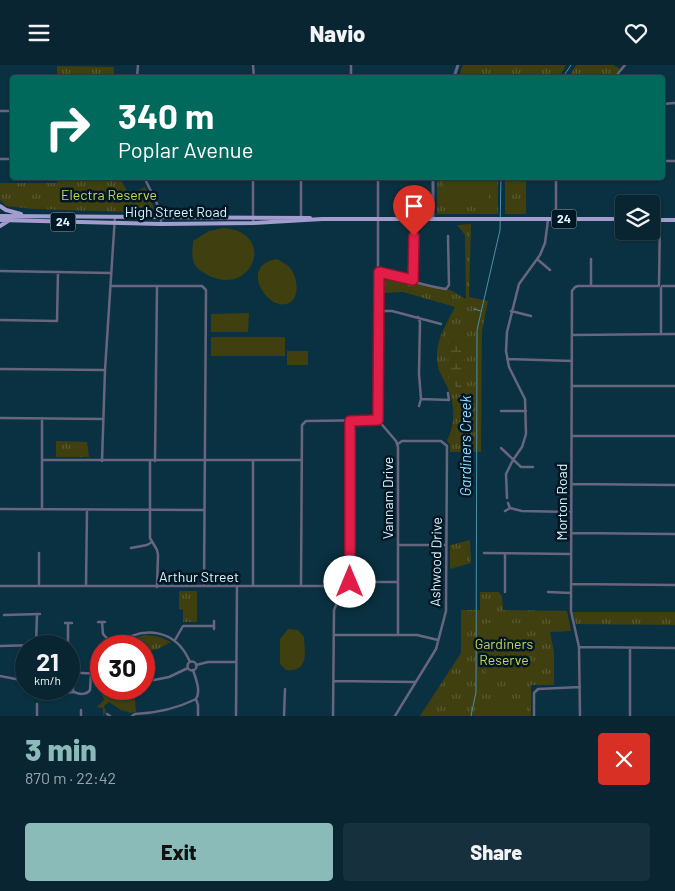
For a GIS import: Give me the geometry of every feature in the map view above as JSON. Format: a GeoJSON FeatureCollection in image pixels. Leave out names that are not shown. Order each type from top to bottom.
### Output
{"type":"FeatureCollection","features":[{"type":"Feature","properties":{"kind":"main road"},"geometry":{"type":"LineString","coordinates":[[0,205],[6,210],[25,215]]}},
{"type":"Feature","properties":{"kind":"main road","name":"High Street Road"},"geometry":{"type":"LineString","coordinates":[[0,216],[116,215],[253,220]]}},
{"type":"Feature","properties":{"kind":"main road","name":"High Street Road"},"geometry":{"type":"LineString","coordinates":[[0,220],[161,224],[301,219],[615,219]]}},
{"type":"Feature","properties":{"kind":"main road"},"geometry":{"type":"LineString","coordinates":[[660,219],[675,220]]}},
{"type":"Feature","properties":{"kind":"main road"},"geometry":{"type":"LineString","coordinates":[[0,226],[10,220]]}},
{"type":"Feature","properties":{"kind":"street"},"geometry":{"type":"LineString","coordinates":[[617,75],[625,65]]}},
{"type":"Feature","properties":{"kind":"street"},"geometry":{"type":"LineString","coordinates":[[145,180],[161,212],[161,224]]}},
{"type":"Feature","properties":{"kind":"street"},"geometry":{"type":"LineString","coordinates":[[253,180],[253,220]]}},
{"type":"Feature","properties":{"kind":"street"},"geometry":{"type":"LineString","coordinates":[[301,180],[301,219]]}},
{"type":"Feature","properties":{"kind":"street"},"geometry":{"type":"LineString","coordinates":[[301,586],[302,425],[306,421],[378,420],[378,180]]}},
{"type":"Feature","properties":{"kind":"street"},"geometry":{"type":"LineString","coordinates":[[433,180],[433,219]]}},
{"type":"Feature","properties":{"kind":"street"},"geometry":{"type":"LineString","coordinates":[[556,180],[556,219]]}},
{"type":"Feature","properties":{"kind":"street"},"geometry":{"type":"LineString","coordinates":[[102,461],[105,370],[116,215]]}},
{"type":"Feature","properties":{"kind":"street"},"geometry":{"type":"LineString","coordinates":[[506,498],[506,474],[522,447],[526,434],[526,411],[523,392],[511,372],[506,339],[519,284],[524,274],[537,259],[546,240],[548,219]]}},
{"type":"Feature","properties":{"kind":"street"},"geometry":{"type":"LineString","coordinates":[[413,280],[414,236]]}},
{"type":"Feature","properties":{"kind":"street"},"geometry":{"type":"LineString","coordinates":[[379,272],[413,280],[420,284],[446,289],[449,285],[448,236]]}},
{"type":"Feature","properties":{"kind":"street"},"geometry":{"type":"LineString","coordinates":[[660,240],[661,334]]}},
{"type":"Feature","properties":{"kind":"street"},"geometry":{"type":"LineString","coordinates":[[537,259],[550,270]]}},
{"type":"Feature","properties":{"kind":"street"},"geometry":{"type":"LineString","coordinates":[[591,259],[591,286],[673,287]]}},
{"type":"Feature","properties":{"kind":"street"},"geometry":{"type":"LineString","coordinates":[[0,271],[111,273]]}},
{"type":"Feature","properties":{"kind":"street"},"geometry":{"type":"LineString","coordinates":[[0,320],[57,321],[58,272]]}},
{"type":"Feature","properties":{"kind":"street"},"geometry":{"type":"LineString","coordinates":[[111,286],[202,286],[206,290],[204,587]]}},
{"type":"Feature","properties":{"kind":"street"},"geometry":{"type":"LineString","coordinates":[[155,461],[157,286]]}},
{"type":"Feature","properties":{"kind":"street","name":"Morton Road"},"geometry":{"type":"LineString","coordinates":[[580,716],[579,647],[571,611],[572,291],[574,288],[591,286]]}},
{"type":"Feature","properties":{"kind":"street"},"geometry":{"type":"LineString","coordinates":[[379,311],[392,311],[441,323]]}},
{"type":"Feature","properties":{"kind":"street"},"geometry":{"type":"LineString","coordinates":[[512,311],[531,316]]}},
{"type":"Feature","properties":{"kind":"street"},"geometry":{"type":"LineString","coordinates":[[418,317],[420,322],[419,374],[421,399],[419,406]]}},
{"type":"Feature","properties":{"kind":"street"},"geometry":{"type":"LineString","coordinates":[[572,334],[675,334]]}},
{"type":"Feature","properties":{"kind":"street"},"geometry":{"type":"LineString","coordinates":[[508,360],[572,360]]}},
{"type":"Feature","properties":{"kind":"street"},"geometry":{"type":"LineString","coordinates":[[0,369],[105,370]]}},
{"type":"Feature","properties":{"kind":"street"},"geometry":{"type":"LineString","coordinates":[[572,386],[675,386]]}},
{"type":"Feature","properties":{"kind":"street"},"geometry":{"type":"LineString","coordinates":[[421,399],[449,400],[448,393]]}},
{"type":"Feature","properties":{"kind":"street"},"geometry":{"type":"LineString","coordinates":[[501,411],[526,411]]}},
{"type":"Feature","properties":{"kind":"street"},"geometry":{"type":"LineString","coordinates":[[0,418],[103,419]]}},
{"type":"Feature","properties":{"kind":"street"},"geometry":{"type":"LineString","coordinates":[[42,418],[42,509]]}},
{"type":"Feature","properties":{"kind":"street","name":"Vannam Drive"},"geometry":{"type":"LineString","coordinates":[[378,420],[398,443],[398,635]]}},
{"type":"Feature","properties":{"kind":"street"},"geometry":{"type":"LineString","coordinates":[[350,421],[350,585]]}},
{"type":"Feature","properties":{"kind":"street"},"geometry":{"type":"LineString","coordinates":[[572,435],[675,437]]}},
{"type":"Feature","properties":{"kind":"street","name":"Ashwood Drive"},"geometry":{"type":"LineString","coordinates":[[394,716],[436,649],[446,611],[447,446],[441,441],[402,441],[398,443]]}},
{"type":"Feature","properties":{"kind":"street"},"geometry":{"type":"LineString","coordinates":[[501,448],[521,467],[533,467]]}},
{"type":"Feature","properties":{"kind":"street"},"geometry":{"type":"LineString","coordinates":[[42,461],[302,460]]}},
{"type":"Feature","properties":{"kind":"street"},"geometry":{"type":"LineString","coordinates":[[150,461],[150,538],[158,555],[157,587]]}},
{"type":"Feature","properties":{"kind":"street"},"geometry":{"type":"LineString","coordinates":[[253,461],[253,586]]}},
{"type":"Feature","properties":{"kind":"street"},"geometry":{"type":"LineString","coordinates":[[572,484],[675,485]]}},
{"type":"Feature","properties":{"kind":"street"},"geometry":{"type":"LineString","coordinates":[[508,503],[510,508]]}},
{"type":"Feature","properties":{"kind":"street"},"geometry":{"type":"LineString","coordinates":[[505,511],[510,508],[522,511],[571,512]]}},
{"type":"Feature","properties":{"kind":"street"},"geometry":{"type":"LineString","coordinates":[[0,509],[204,510]]}},
{"type":"Feature","properties":{"kind":"street"},"geometry":{"type":"LineString","coordinates":[[86,586],[87,510]]}},
{"type":"Feature","properties":{"kind":"street"},"geometry":{"type":"LineString","coordinates":[[571,533],[675,534]]}},
{"type":"Feature","properties":{"kind":"street"},"geometry":{"type":"LineString","coordinates":[[131,548],[147,545],[152,542]]}},
{"type":"Feature","properties":{"kind":"street"},"geometry":{"type":"LineString","coordinates":[[398,545],[446,545]]}},
{"type":"Feature","properties":{"kind":"street"},"geometry":{"type":"LineString","coordinates":[[39,553],[39,586]]}},
{"type":"Feature","properties":{"kind":"street"},"geometry":{"type":"LineString","coordinates":[[484,553],[572,554]]}},
{"type":"Feature","properties":{"kind":"street"},"geometry":{"type":"LineString","coordinates":[[505,592],[506,553]]}},
{"type":"Feature","properties":{"kind":"street","name":"Arthur Street"},"geometry":{"type":"LineString","coordinates":[[0,586],[342,586],[373,582],[398,582]]}},
{"type":"Feature","properties":{"kind":"street"},"geometry":{"type":"LineString","coordinates":[[571,584],[675,585]]}},
{"type":"Feature","properties":{"kind":"street"},"geometry":{"type":"LineString","coordinates":[[334,716],[334,610],[342,586]]}},
{"type":"Feature","properties":{"kind":"street"},"geometry":{"type":"LineString","coordinates":[[236,716],[237,587]]}},
{"type":"Feature","properties":{"kind":"street"},"geometry":{"type":"LineString","coordinates":[[548,592],[571,593]]}},
{"type":"Feature","properties":{"kind":"street"},"geometry":{"type":"LineString","coordinates":[[4,615],[38,615],[37,635]]}},
{"type":"Feature","properties":{"kind":"street"},"geometry":{"type":"LineString","coordinates":[[174,640],[183,626],[214,627],[214,621]]}},
{"type":"Feature","properties":{"kind":"street"},"geometry":{"type":"LineString","coordinates":[[98,622],[104,622],[104,635]]}},
{"type":"Feature","properties":{"kind":"street"},"geometry":{"type":"LineString","coordinates":[[68,623],[68,635]]}},
{"type":"Feature","properties":{"kind":"street"},"geometry":{"type":"LineString","coordinates":[[135,635],[146,632],[163,635],[174,640],[186,653],[190,662],[188,668],[169,677],[155,680]]}},
{"type":"Feature","properties":{"kind":"street"},"geometry":{"type":"LineString","coordinates":[[334,635],[417,635],[438,640]]}},
{"type":"Feature","properties":{"kind":"street"},"geometry":{"type":"LineString","coordinates":[[0,646],[15,646]]}},
{"type":"Feature","properties":{"kind":"street"},"geometry":{"type":"LineString","coordinates":[[579,647],[675,648]]}},
{"type":"Feature","properties":{"kind":"street"},"geometry":{"type":"LineString","coordinates":[[630,647],[630,716]]}},
{"type":"Feature","properties":{"kind":"street"},"geometry":{"type":"LineString","coordinates":[[190,662],[194,662],[196,665],[208,662],[236,662]]}},
{"type":"Feature","properties":{"kind":"street"},"geometry":{"type":"LineString","coordinates":[[193,671],[196,665]]}},
{"type":"Feature","properties":{"kind":"street"},"geometry":{"type":"LineString","coordinates":[[188,668],[193,671],[198,691],[196,699],[198,716]]}},
{"type":"Feature","properties":{"kind":"street"},"geometry":{"type":"LineString","coordinates":[[0,678],[15,679]]}},
{"type":"Feature","properties":{"kind":"street"},"geometry":{"type":"LineString","coordinates":[[334,681],[415,682]]}},
{"type":"Feature","properties":{"kind":"street"},"geometry":{"type":"LineString","coordinates":[[80,693],[89,692],[90,682]]}},
{"type":"Feature","properties":{"kind":"street"},"geometry":{"type":"LineString","coordinates":[[534,716],[534,694],[536,690],[541,688],[580,688]]}},
{"type":"Feature","properties":{"kind":"street"},"geometry":{"type":"LineString","coordinates":[[284,716],[285,689]]}},
{"type":"Feature","properties":{"kind":"street"},"geometry":{"type":"LineString","coordinates":[[132,716],[135,714],[163,712],[196,699]]}},
{"type":"Feature","properties":{"kind":"street"},"geometry":{"type":"LineString","coordinates":[[37,704],[37,716]]}},
{"type":"Feature","properties":{"kind":"street"},"geometry":{"type":"LineString","coordinates":[[81,711],[81,716]]}},
{"type":"Feature","properties":{"kind":"street"},"geometry":{"type":"LineString","coordinates":[[163,712],[164,716]]}},
{"type":"Feature","properties":{"kind":"green space"},"geometry":{"type":"Polygon","coordinates":[[[463,65],[566,65],[559,75],[460,75],[463,65]]]}},
{"type":"Feature","properties":{"kind":"green space"},"geometry":{"type":"Polygon","coordinates":[[[576,65],[613,65],[620,69],[615,75],[570,75],[576,65]]]}},
{"type":"Feature","properties":{"kind":"green space"},"geometry":{"type":"Polygon","coordinates":[[[57,66],[114,67],[114,75],[57,75],[57,66]]]}},
{"type":"Feature","properties":{"kind":"green space","name":"Electra Reserve"},"geometry":{"type":"Polygon","coordinates":[[[57,180],[121,180],[129,195],[145,187],[156,213],[34,209],[6,206],[0,200],[0,183],[57,183],[57,180]]]}},
{"type":"Feature","properties":{"kind":"green space"},"geometry":{"type":"Polygon","coordinates":[[[437,180],[498,180],[498,214],[437,214],[437,180]]]}},
{"type":"Feature","properties":{"kind":"green space"},"geometry":{"type":"Polygon","coordinates":[[[444,180],[489,180],[489,206],[444,207],[444,180]]]}},
{"type":"Feature","properties":{"kind":"green space"},"geometry":{"type":"Polygon","coordinates":[[[505,180],[526,180],[526,214],[505,214],[505,180]]]}},
{"type":"Feature","properties":{"kind":"green space"},"geometry":{"type":"Polygon","coordinates":[[[471,224],[469,297],[488,301],[482,331],[481,452],[450,452],[450,445],[447,440],[453,422],[452,403],[448,388],[439,369],[437,350],[441,335],[455,307],[403,292],[383,293],[385,277],[450,290],[466,299],[465,235],[457,225],[471,224]]]}},
{"type":"Feature","properties":{"kind":"green space"},"geometry":{"type":"Polygon","coordinates":[[[224,228],[241,232],[251,241],[254,252],[252,263],[246,272],[236,278],[222,280],[201,271],[193,261],[192,252],[193,241],[209,231],[224,228]]]}},
{"type":"Feature","properties":{"kind":"green space"},"geometry":{"type":"Polygon","coordinates":[[[277,259],[290,268],[295,277],[296,294],[291,302],[286,304],[278,304],[264,294],[258,277],[260,269],[266,263],[277,259]]]}},
{"type":"Feature","properties":{"kind":"green space"},"geometry":{"type":"Polygon","coordinates":[[[249,313],[248,332],[211,332],[211,314],[249,313]]]}},
{"type":"Feature","properties":{"kind":"green space"},"geometry":{"type":"Polygon","coordinates":[[[455,334],[461,337],[465,362],[464,390],[459,392],[454,383],[448,378],[447,350],[449,338],[455,334]]]}},
{"type":"Feature","properties":{"kind":"green space"},"geometry":{"type":"Polygon","coordinates":[[[211,337],[285,337],[285,356],[211,356],[211,337]]]}},
{"type":"Feature","properties":{"kind":"green space"},"geometry":{"type":"Polygon","coordinates":[[[287,351],[308,351],[308,365],[287,365],[287,351]]]}},
{"type":"Feature","properties":{"kind":"green space"},"geometry":{"type":"Polygon","coordinates":[[[56,441],[87,442],[89,457],[56,457],[56,441]]]}},
{"type":"Feature","properties":{"kind":"green space"},"geometry":{"type":"Polygon","coordinates":[[[470,540],[471,563],[450,569],[450,545],[470,540]]]}},
{"type":"Feature","properties":{"kind":"green space"},"geometry":{"type":"Polygon","coordinates":[[[179,591],[197,591],[197,622],[183,622],[183,610],[179,609],[179,591]]]}},
{"type":"Feature","properties":{"kind":"green space","name":"Gardiners Reserve"},"geometry":{"type":"Polygon","coordinates":[[[480,592],[499,592],[502,596],[503,610],[567,611],[571,631],[550,632],[554,652],[554,685],[531,685],[531,716],[420,716],[461,653],[461,610],[480,610],[480,592]]]}},
{"type":"Feature","properties":{"kind":"green space"},"geometry":{"type":"Polygon","coordinates":[[[573,612],[675,612],[675,625],[576,624],[573,612]]]}},
{"type":"Feature","properties":{"kind":"green space"},"geometry":{"type":"Polygon","coordinates":[[[487,623],[525,623],[524,676],[486,676],[487,623]]]}},
{"type":"Feature","properties":{"kind":"green space"},"geometry":{"type":"Polygon","coordinates":[[[288,629],[298,630],[304,637],[304,660],[299,668],[293,670],[286,670],[280,664],[280,639],[288,629]]]}},
{"type":"Feature","properties":{"kind":"green space"},"geometry":{"type":"Polygon","coordinates":[[[155,636],[171,642],[155,650],[155,636]]]}},
{"type":"Feature","properties":{"kind":"green space"},"geometry":{"type":"Polygon","coordinates":[[[104,700],[135,700],[136,712],[129,713],[109,702],[104,706],[106,712],[103,716],[103,708],[97,707],[104,700]]]}},
{"type":"Feature","properties":{"kind":"green space"},"geometry":{"type":"Polygon","coordinates":[[[489,704],[521,704],[521,716],[489,716],[489,704]]]}},
{"type":"Feature","properties":{"kind":"waterway","name":"Gardiners Creek"},"geometry":{"type":"LineString","coordinates":[[564,75],[571,65]]}},
{"type":"Feature","properties":{"kind":"waterway","name":"Gardiners Creek"},"geometry":{"type":"LineString","coordinates":[[471,716],[476,692],[477,330],[500,230],[501,180]]}},
{"type":"Feature","properties":{"kind":"waterway","name":"Gardiners Creek"},"geometry":{"type":"LineString","coordinates":[[474,309],[481,311]]}},
{"type":"Feature","properties":{"kind":"route"},"geometry":{"type":"LineString","coordinates":[[350,582],[350,421],[378,420],[379,272],[413,280],[414,236]]}}]}
